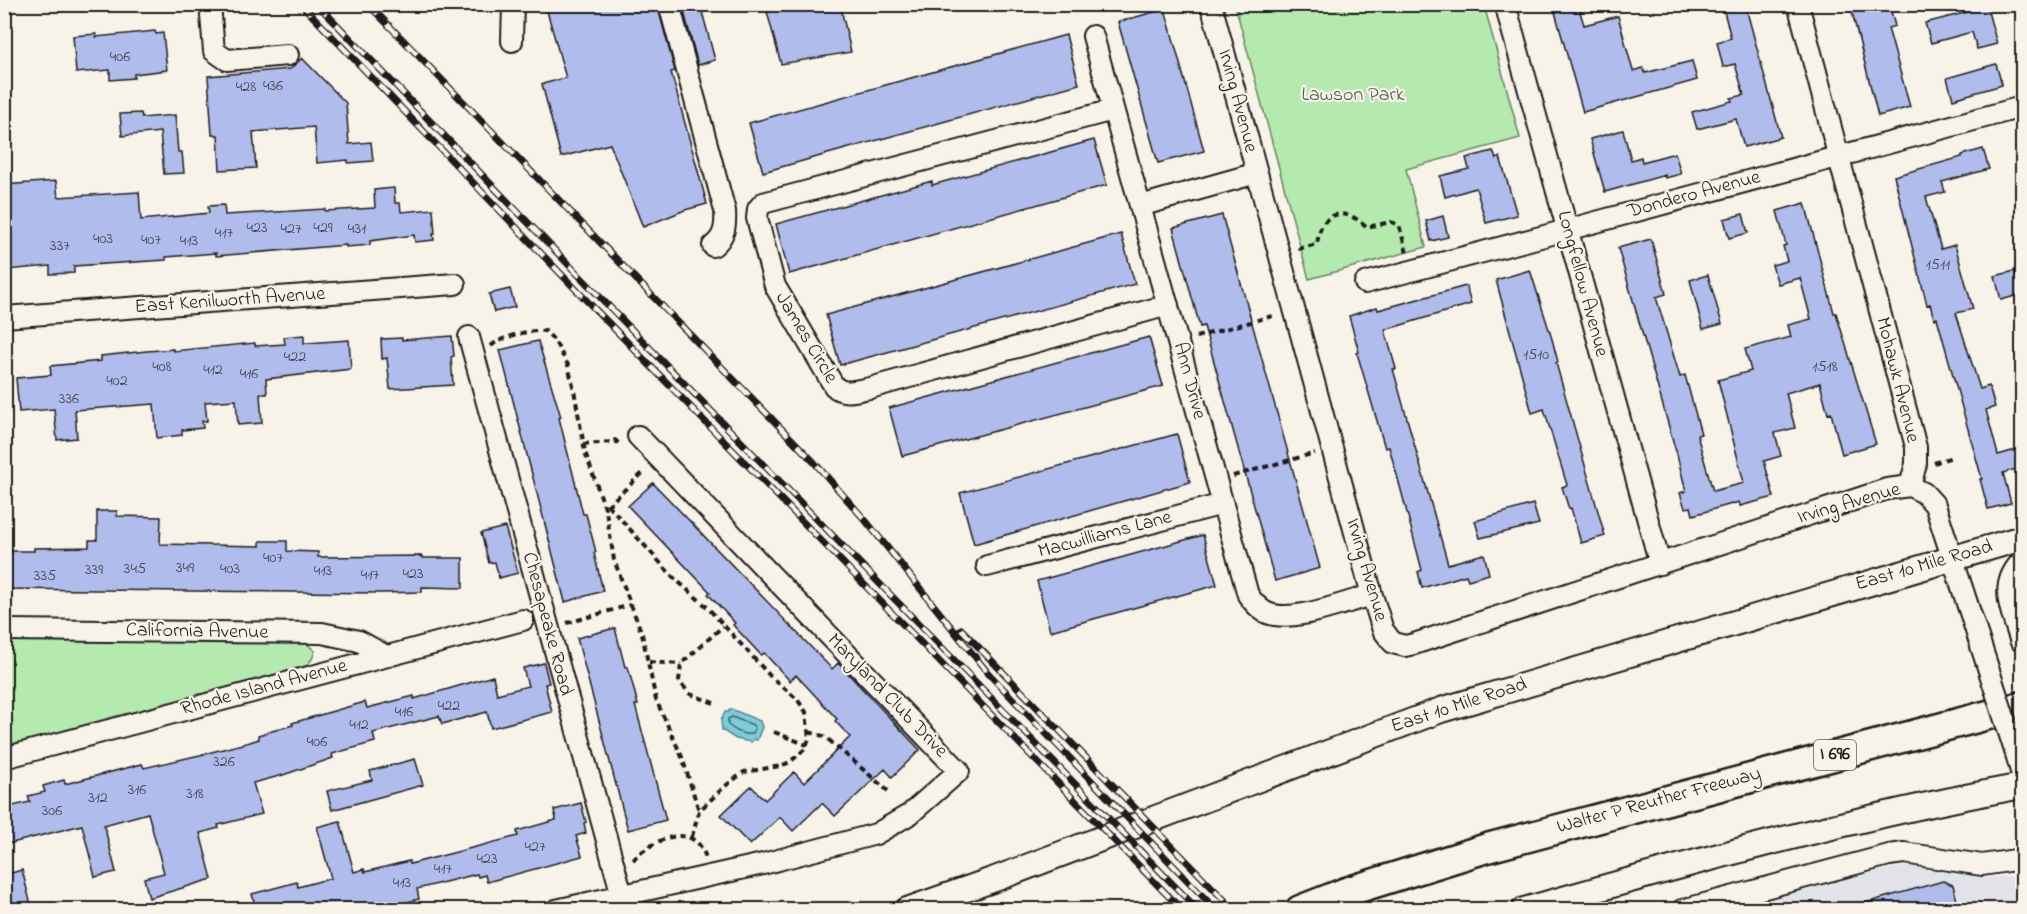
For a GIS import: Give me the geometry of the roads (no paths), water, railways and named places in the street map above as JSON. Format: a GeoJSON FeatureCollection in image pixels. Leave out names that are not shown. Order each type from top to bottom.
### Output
{"type":"FeatureCollection","features":[{"type":"Feature","properties":{"kind":"highway","name":"Walter P Reuther Freeway"},"geometry":{"type":"LineString","coordinates":[[1300,909],[1346,892],[1487,848],[2022,706]]}},
{"type":"Feature","properties":{"kind":"main road","name":"East 10 Mile Road"},"geometry":{"type":"LineString","coordinates":[[908,909],[1005,876],[1441,710],[2022,538]]}},
{"type":"Feature","properties":{"kind":"main road"},"geometry":{"type":"LineString","coordinates":[[2022,564],[2014,574],[2010,588],[2012,607],[2022,639]]}},
{"type":"Feature","properties":{"kind":"main road"},"geometry":{"type":"LineString","coordinates":[[1524,909],[1836,826],[2022,786]]}},
{"type":"Feature","properties":{"kind":"street"},"geometry":{"type":"LineString","coordinates":[[210,4],[214,51],[227,60],[288,55]]}},
{"type":"Feature","properties":{"kind":"street"},"geometry":{"type":"LineString","coordinates":[[512,41],[513,4]]}},
{"type":"Feature","properties":{"kind":"street"},"geometry":{"type":"LineString","coordinates":[[669,4],[725,210],[726,222],[721,240],[713,246]]}},
{"type":"Feature","properties":{"kind":"street","name":"Irving Avenue"},"geometry":{"type":"LineString","coordinates":[[1211,4],[1372,595],[1383,630],[1393,643],[1405,646],[1887,489],[1910,486]]}},
{"type":"Feature","properties":{"kind":"street","name":"Longfellow Avenue"},"geometry":{"type":"LineString","coordinates":[[1505,4],[1660,564]]}},
{"type":"Feature","properties":{"kind":"street","name":"Mohawk Avenue"},"geometry":{"type":"LineString","coordinates":[[1798,4],[1916,447],[1916,464],[1910,486]]}},
{"type":"Feature","properties":{"kind":"street","name":"Ann Drive"},"geometry":{"type":"LineString","coordinates":[[1093,36],[1248,595],[1264,612],[1285,617],[1298,616],[1372,595]]}},
{"type":"Feature","properties":{"kind":"street","name":"Dondero Avenue"},"geometry":{"type":"LineString","coordinates":[[1365,283],[2022,106]]}},
{"type":"Feature","properties":{"kind":"street","name":"James Circle"},"geometry":{"type":"LineString","coordinates":[[1113,110],[763,203],[758,209],[757,218],[775,286],[834,386],[846,392],[870,388],[1168,305]]}},
{"type":"Feature","properties":{"kind":"street"},"geometry":{"type":"LineString","coordinates":[[1140,206],[1257,173]]}},
{"type":"Feature","properties":{"kind":"street","name":"East Kenilworth Avenue"},"geometry":{"type":"LineString","coordinates":[[4,317],[455,284]]}},
{"type":"Feature","properties":{"kind":"street","name":"Chesapeake Road"},"geometry":{"type":"LineString","coordinates":[[469,337],[624,902]]}},
{"type":"Feature","properties":{"kind":"street","name":"Maryland Club Drive"},"geometry":{"type":"LineString","coordinates":[[624,902],[876,834],[910,814],[958,771],[638,435]]}},
{"type":"Feature","properties":{"kind":"street"},"geometry":{"type":"LineString","coordinates":[[1910,486],[1924,493],[1935,505],[2020,766]]}},
{"type":"Feature","properties":{"kind":"street","name":"Macwilliams Lane"},"geometry":{"type":"LineString","coordinates":[[987,566],[1223,504]]}},
{"type":"Feature","properties":{"kind":"street","name":"Rhode Island Avenue"},"geometry":{"type":"LineString","coordinates":[[4,758],[523,620]]}},
{"type":"Feature","properties":{"kind":"street","name":"California Avenue"},"geometry":{"type":"LineString","coordinates":[[4,630],[322,633],[359,641],[386,656]]}},
{"type":"Feature","properties":{"kind":"street"},"geometry":{"type":"LineString","coordinates":[[1682,909],[1743,902],[1889,855],[1904,853],[1982,865],[2022,859]]}},
{"type":"Feature","properties":{"kind":"street"},"geometry":{"type":"LineString","coordinates":[[555,909],[624,902]]}},
{"type":"Feature","properties":{"kind":"water"},"geometry":{"type":"Polygon","coordinates":[[[731,709],[760,721],[762,727],[757,740],[754,739],[751,742],[736,739],[722,730],[721,720],[725,712],[731,709]]]}},
{"type":"Feature","properties":{"kind":"railway"},"geometry":{"type":"LineString","coordinates":[[301,4],[589,303],[1182,910]]}},
{"type":"Feature","properties":{"kind":"railway"},"geometry":{"type":"LineString","coordinates":[[317,4],[1198,910]]}},
{"type":"Feature","properties":{"kind":"railway"},"geometry":{"type":"LineString","coordinates":[[368,4],[813,461],[866,521],[988,673],[1216,910]]}},
{"type":"Feature","properties":{"kind":"railway"},"geometry":{"type":"LineString","coordinates":[[961,629],[1234,910]]}},
{"type":"Feature","properties":{"kind":"park label","name":"Lawson Park"},"geometry":{"type":"Point","coordinates":[1353,95]}}]}
